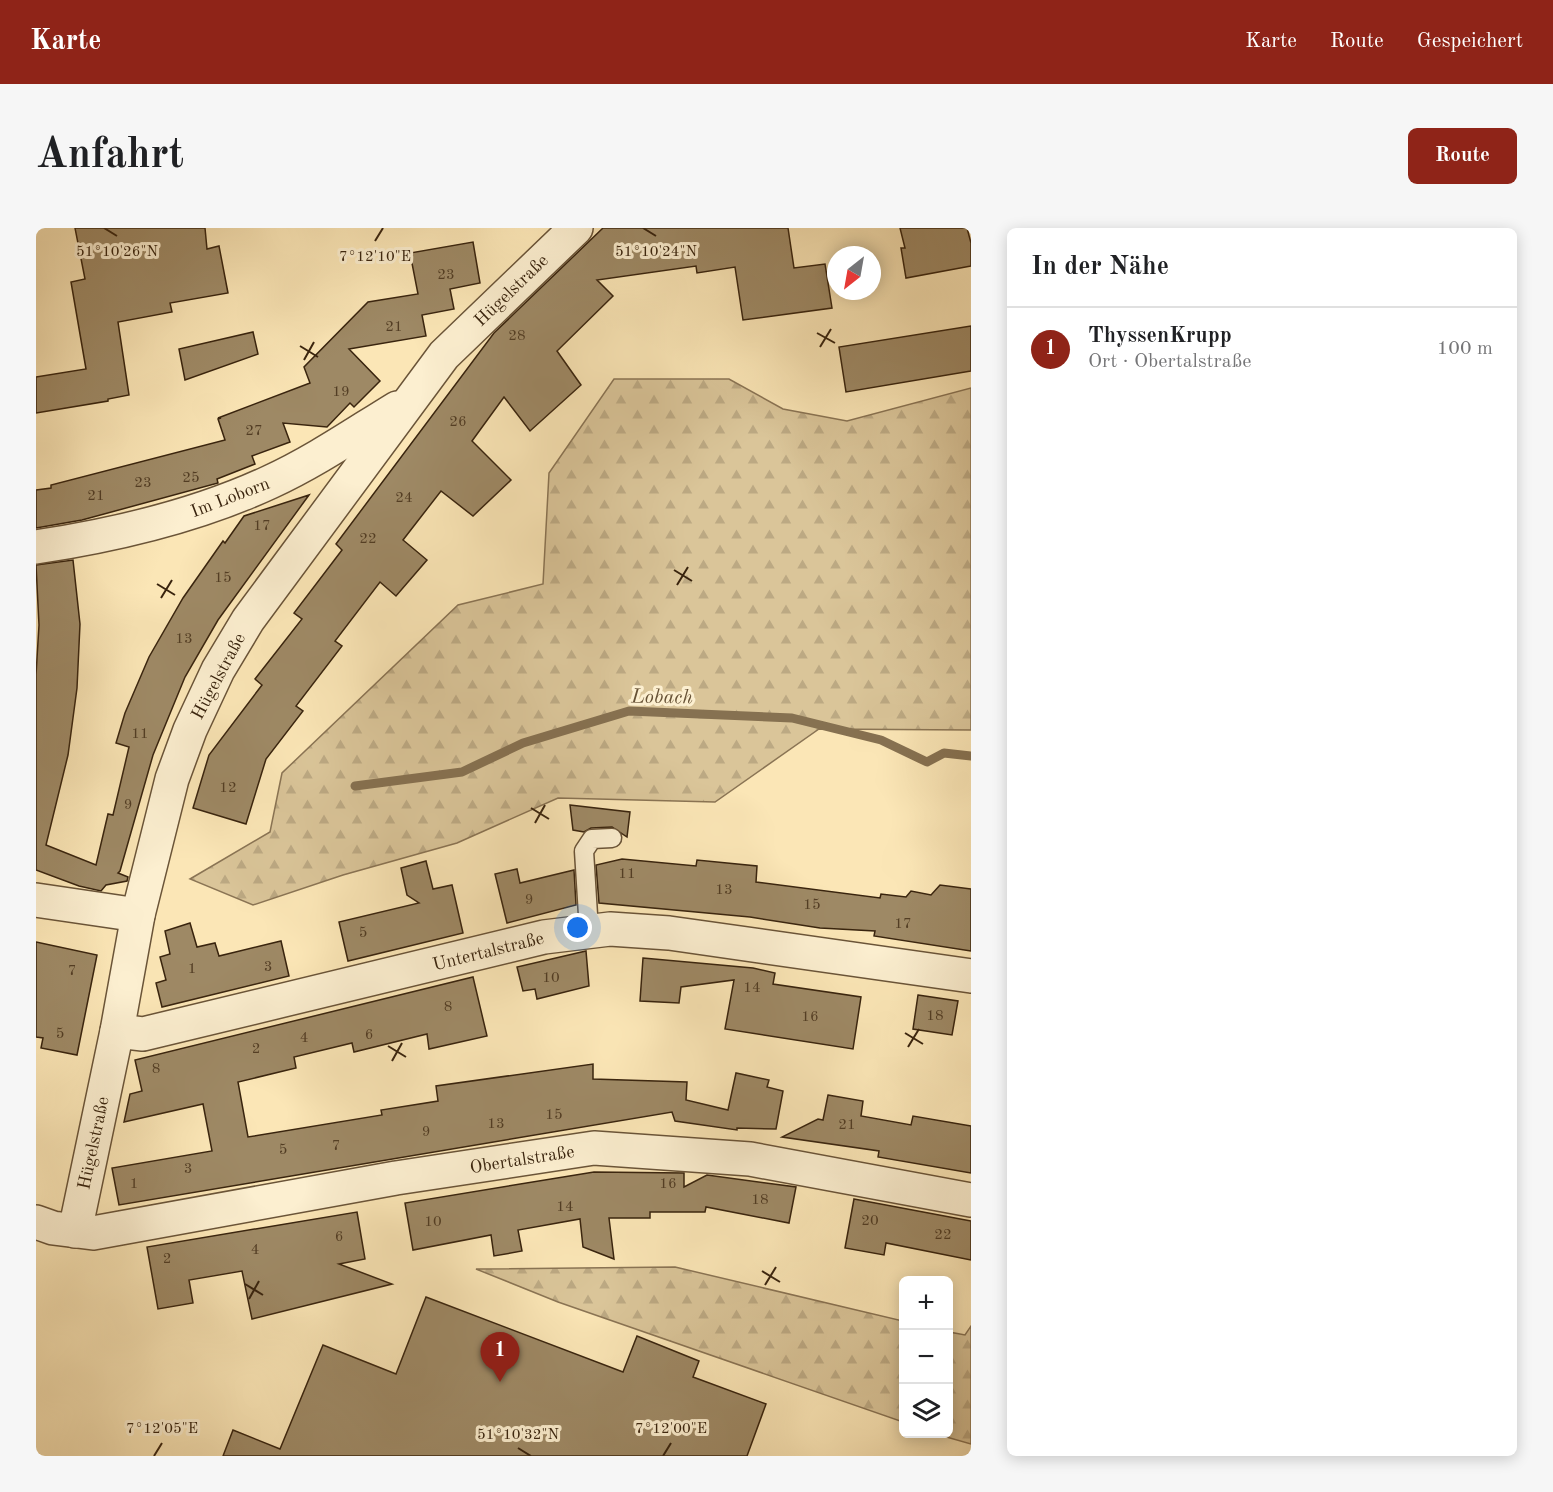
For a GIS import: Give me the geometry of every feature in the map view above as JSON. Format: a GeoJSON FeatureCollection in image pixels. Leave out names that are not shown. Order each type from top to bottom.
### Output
{"type":"FeatureCollection","features":[{"type":"Feature","properties":{"kind":"street","name":"Hügelstraße"},"geometry":{"type":"LineString","coordinates":[[75,1232],[117,1032],[138,915],[172,779],[190,730],[218,670],[248,620],[444,355],[576,228]]}},
{"type":"Feature","properties":{"kind":"street","name":"Im Loborn"},"geometry":{"type":"LineString","coordinates":[[36,547],[126,530],[206,509],[272,482],[407,402]]}},
{"type":"Feature","properties":{"kind":"street"},"geometry":{"type":"LineString","coordinates":[[36,900],[138,915]]}},
{"type":"Feature","properties":{"kind":"street","name":"Untertalstraße"},"geometry":{"type":"LineString","coordinates":[[117,1032],[143,1034],[544,937],[610,929],[669,933],[971,976]]}},
{"type":"Feature","properties":{"kind":"street","name":"Obertalstraße"},"geometry":{"type":"LineString","coordinates":[[36,1222],[75,1232],[93,1233],[396,1178],[594,1148],[750,1159],[971,1200]]}},
{"type":"Feature","properties":{"kind":"lane"},"geometry":{"type":"LineString","coordinates":[[589,931],[584,850],[592,839],[612,838]]}},
{"type":"Feature","properties":{"kind":"green space"},"geometry":{"type":"Polygon","coordinates":[[[614,379],[729,379],[783,409],[847,421],[971,388],[971,730],[819,729],[715,802],[558,798],[457,843],[343,875],[253,905],[190,879],[270,832],[282,773],[458,605],[543,584],[549,473],[614,379]]]}},
{"type":"Feature","properties":{"kind":"green space"},"geometry":{"type":"Polygon","coordinates":[[[675,1267],[899,1320],[899,1421],[558,1302],[476,1269],[675,1267]]]}},
{"type":"Feature","properties":{"kind":"green space"},"geometry":{"type":"Polygon","coordinates":[[[971,1326],[971,1444],[950,1438],[953,1438],[953,1333],[965,1335],[971,1326]]]}},
{"type":"Feature","properties":{"kind":"building"},"geometry":{"type":"Polygon","coordinates":[[[75,228],[205,228],[207,249],[219,246],[228,293],[170,303],[172,312],[118,322],[129,395],[108,399],[108,401],[36,413],[36,377],[86,369],[71,282],[85,279],[75,228]]]}},
{"type":"Feature","properties":{"kind":"building"},"geometry":{"type":"Polygon","coordinates":[[[603,228],[788,228],[794,268],[825,264],[827,300],[831,300],[832,308],[743,320],[735,267],[697,273],[696,266],[597,280],[613,296],[557,351],[581,385],[530,431],[504,397],[472,441],[511,480],[473,516],[441,491],[403,540],[427,560],[396,596],[380,582],[335,641],[342,646],[296,706],[303,711],[266,759],[246,824],[193,808],[209,755],[262,685],[255,679],[302,619],[294,613],[342,550],[336,544],[494,333],[603,228]]]}},
{"type":"Feature","properties":{"kind":"building"},"geometry":{"type":"Polygon","coordinates":[[[900,228],[967,228],[971,243],[971,266],[906,278],[901,248],[905,248],[900,228]]]}},
{"type":"Feature","properties":{"kind":"building"},"geometry":{"type":"Polygon","coordinates":[[[473,242],[480,283],[450,289],[454,309],[422,315],[426,336],[349,349],[380,381],[354,407],[350,403],[327,427],[283,423],[290,442],[252,456],[255,464],[217,479],[218,483],[82,520],[36,528],[36,490],[51,488],[51,485],[225,440],[218,419],[221,418],[218,418],[310,383],[304,367],[368,302],[418,294],[410,253],[473,242]]]}},
{"type":"Feature","properties":{"kind":"building"},"geometry":{"type":"Polygon","coordinates":[[[971,326],[971,371],[846,392],[839,347],[971,326]]]}},
{"type":"Feature","properties":{"kind":"building"},"geometry":{"type":"Polygon","coordinates":[[[253,332],[258,354],[185,380],[179,349],[253,332]]]}},
{"type":"Feature","properties":{"kind":"building"},"geometry":{"type":"Polygon","coordinates":[[[309,495],[218,620],[185,677],[153,755],[118,873],[128,877],[127,881],[106,885],[101,891],[79,886],[36,870],[36,675],[39,625],[36,565],[73,560],[80,624],[77,688],[68,755],[46,845],[96,865],[108,814],[113,815],[129,747],[116,743],[125,713],[149,657],[183,598],[223,541],[225,543],[244,516],[309,495]]]}},
{"type":"Feature","properties":{"kind":"building"},"geometry":{"type":"Polygon","coordinates":[[[570,805],[630,812],[627,837],[612,827],[591,828],[584,832],[573,830],[570,805]]]}},
{"type":"Feature","properties":{"kind":"building"},"geometry":{"type":"Polygon","coordinates":[[[622,859],[696,866],[697,860],[757,866],[756,882],[880,898],[881,894],[906,897],[911,891],[931,895],[940,885],[971,889],[971,951],[874,936],[875,931],[820,928],[750,917],[599,903],[596,865],[622,859]]]}},
{"type":"Feature","properties":{"kind":"building"},"geometry":{"type":"Polygon","coordinates":[[[426,861],[433,889],[452,885],[463,933],[348,961],[339,922],[419,903],[407,895],[401,868],[426,861]]]}},
{"type":"Feature","properties":{"kind":"building"},"geometry":{"type":"Polygon","coordinates":[[[517,869],[520,883],[574,870],[576,905],[507,923],[495,874],[517,869]]]}},
{"type":"Feature","properties":{"kind":"building"},"geometry":{"type":"Polygon","coordinates":[[[190,923],[197,947],[215,943],[219,956],[281,941],[289,976],[162,1007],[156,983],[166,980],[160,957],[170,954],[165,931],[190,923]]]}},
{"type":"Feature","properties":{"kind":"building"},"geometry":{"type":"Polygon","coordinates":[[[36,942],[97,955],[77,1055],[41,1048],[43,1038],[36,1037],[36,942]]]}},
{"type":"Feature","properties":{"kind":"building"},"geometry":{"type":"Polygon","coordinates":[[[586,951],[589,986],[537,999],[535,989],[523,991],[517,967],[586,951]]]}},
{"type":"Feature","properties":{"kind":"building"},"geometry":{"type":"Polygon","coordinates":[[[643,958],[753,968],[775,973],[773,984],[861,997],[853,1049],[725,1029],[734,980],[681,987],[679,1003],[640,1001],[643,958]]]}},
{"type":"Feature","properties":{"kind":"building"},"geometry":{"type":"Polygon","coordinates":[[[473,977],[487,1036],[429,1049],[427,1034],[354,1052],[352,1043],[294,1057],[296,1068],[238,1082],[248,1137],[382,1115],[381,1110],[438,1101],[436,1086],[593,1064],[593,1079],[687,1082],[686,1100],[728,1110],[736,1073],[769,1080],[767,1087],[783,1091],[776,1129],[737,1128],[737,1130],[675,1121],[672,1112],[119,1205],[112,1168],[212,1151],[203,1104],[124,1122],[130,1094],[142,1091],[135,1060],[473,977]]]}},
{"type":"Feature","properties":{"kind":"building"},"geometry":{"type":"Polygon","coordinates":[[[918,995],[958,1001],[952,1035],[913,1029],[918,995]]]}},
{"type":"Feature","properties":{"kind":"building"},"geometry":{"type":"Polygon","coordinates":[[[828,1095],[863,1101],[861,1116],[911,1125],[913,1116],[971,1126],[971,1173],[878,1157],[879,1151],[782,1137],[818,1119],[823,1120],[828,1095]]]}},
{"type":"Feature","properties":{"kind":"building"},"geometry":{"type":"Polygon","coordinates":[[[594,1172],[684,1173],[684,1187],[707,1175],[796,1187],[789,1223],[706,1207],[705,1212],[650,1212],[650,1218],[609,1218],[614,1259],[583,1247],[580,1219],[518,1230],[522,1251],[494,1256],[491,1235],[413,1250],[405,1203],[594,1172]]]}},
{"type":"Feature","properties":{"kind":"building"},"geometry":{"type":"Polygon","coordinates":[[[854,1199],[971,1221],[971,1260],[886,1243],[884,1255],[845,1248],[854,1199]]]}},
{"type":"Feature","properties":{"kind":"building"},"geometry":{"type":"Polygon","coordinates":[[[357,1212],[365,1259],[339,1264],[392,1284],[252,1319],[242,1271],[189,1280],[193,1303],[158,1309],[147,1247],[357,1212]]]}},
{"type":"Feature","properties":{"kind":"building"},"geometry":{"type":"Polygon","coordinates":[[[426,1297],[623,1372],[637,1336],[699,1361],[693,1377],[766,1404],[747,1456],[223,1456],[233,1430],[280,1449],[323,1345],[396,1374],[426,1297]]]}},
{"type":"Feature","properties":{"kind":"waterway","name":"Lobach"},"geometry":{"type":"LineString","coordinates":[[355,786],[462,772],[523,743],[629,711],[792,718],[881,740],[927,762],[944,753],[971,756]]}},
{"type":"Feature","properties":{"kind":"place","name":"ThyssenKrupp"},"geometry":{"type":"Point","coordinates":[500,1382]}}]}
